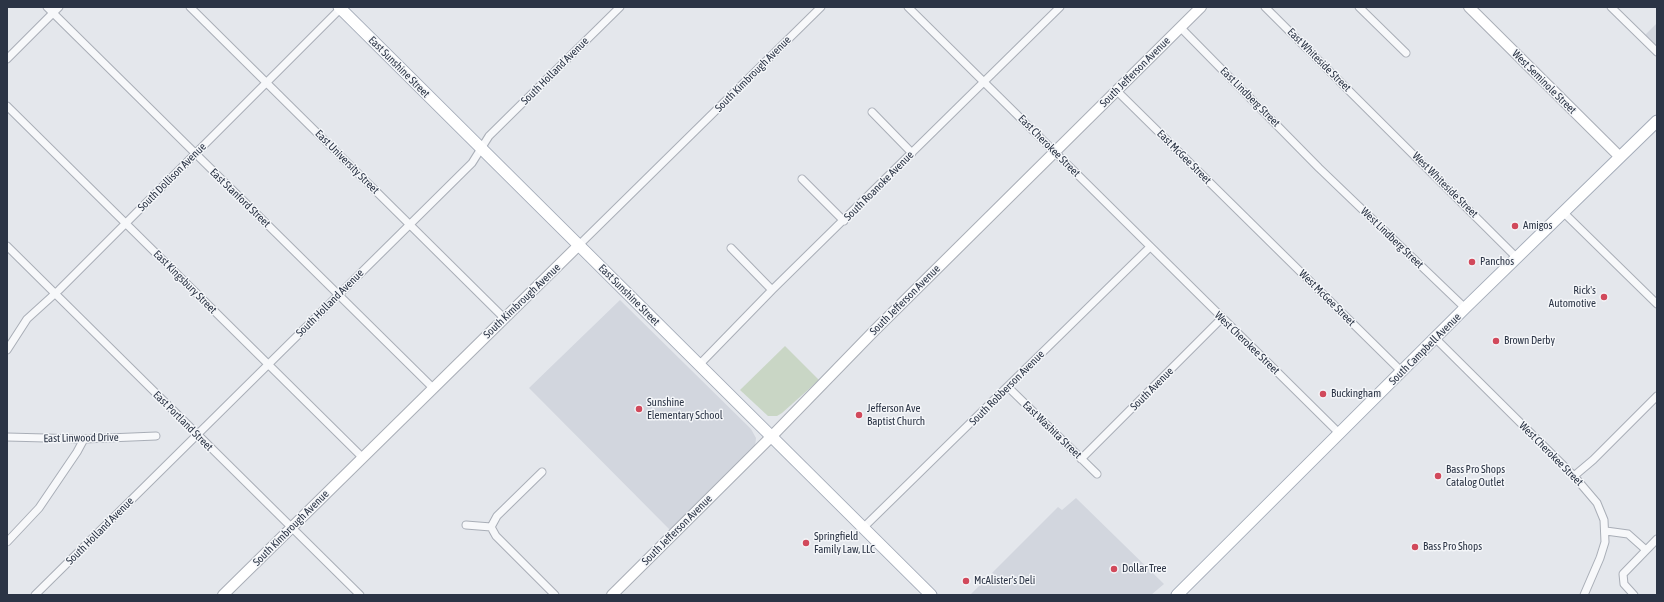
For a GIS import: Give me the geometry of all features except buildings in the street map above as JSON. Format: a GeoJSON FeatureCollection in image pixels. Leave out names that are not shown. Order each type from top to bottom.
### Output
{"type":"FeatureCollection","features":[{"type":"Feature","properties":{"kind":"main road","name":"East Sunshine Street"},"geometry":{"type":"LineString","coordinates":[[341,8],[931,595]]}},
{"type":"Feature","properties":{"kind":"main road","name":"South Campbell Avenue"},"geometry":{"type":"LineString","coordinates":[[1177,595],[1340,434],[1401,371],[1657,121]]}},
{"type":"Feature","properties":{"kind":"street","name":"East Stanford Street"},"geometry":{"type":"LineString","coordinates":[[47,7],[433,388]]}},
{"type":"Feature","properties":{"kind":"street"},"geometry":{"type":"LineString","coordinates":[[7,59],[60,7]]}},
{"type":"Feature","properties":{"kind":"street","name":"East University Street"},"geometry":{"type":"LineString","coordinates":[[190,7],[504,318]]}},
{"type":"Feature","properties":{"kind":"street","name":"South Holland Avenue"},"geometry":{"type":"LineString","coordinates":[[35,595],[472,163],[489,136],[620,7]]}},
{"type":"Feature","properties":{"kind":"street","name":"South Kimbrough Avenue"},"geometry":{"type":"LineString","coordinates":[[223,595],[820,7]]}},
{"type":"Feature","properties":{"kind":"street","name":"East Cherokee Street"},"geometry":{"type":"LineString","coordinates":[[908,7],[1189,286]]}},
{"type":"Feature","properties":{"kind":"street","name":"South Roanoke Avenue"},"geometry":{"type":"LineString","coordinates":[[699,365],[772,290],[912,154],[1059,7]]}},
{"type":"Feature","properties":{"kind":"street","name":"South Jefferson Avenue"},"geometry":{"type":"LineString","coordinates":[[612,595],[771,437],[874,331],[1200,7]]}},
{"type":"Feature","properties":{"kind":"street","name":"East Whiteside Street"},"geometry":{"type":"LineString","coordinates":[[1265,7],[1372,113]]}},
{"type":"Feature","properties":{"kind":"street"},"geometry":{"type":"LineString","coordinates":[[1359,7],[1406,53]]}},
{"type":"Feature","properties":{"kind":"street","name":"West Seminole Street"},"geometry":{"type":"LineString","coordinates":[[1469,7],[1620,157]]}},
{"type":"Feature","properties":{"kind":"street"},"geometry":{"type":"LineString","coordinates":[[1610,7],[1657,52]]}},
{"type":"Feature","properties":{"kind":"street","name":"South Dollison Avenue"},"geometry":{"type":"LineString","coordinates":[[7,350],[27,319],[55,294],[341,8]]}},
{"type":"Feature","properties":{"kind":"street","name":"East Lindberg Street"},"geometry":{"type":"LineString","coordinates":[[1180,27],[1319,168]]}},
{"type":"Feature","properties":{"kind":"street","name":"East McGee Street"},"geometry":{"type":"LineString","coordinates":[[1117,91],[1252,224]]}},
{"type":"Feature","properties":{"kind":"street","name":"East Kingsbury Street"},"geometry":{"type":"LineString","coordinates":[[7,106],[362,457]]}},
{"type":"Feature","properties":{"kind":"street"},"geometry":{"type":"LineString","coordinates":[[872,112],[912,154]]}},
{"type":"Feature","properties":{"kind":"street","name":"West Whiteside Street"},"geometry":{"type":"LineString","coordinates":[[1372,113],[1517,258]]}},
{"type":"Feature","properties":{"kind":"street","name":"West Lindberg Street"},"geometry":{"type":"LineString","coordinates":[[1319,168],[1465,308]]}},
{"type":"Feature","properties":{"kind":"street"},"geometry":{"type":"LineString","coordinates":[[802,179],[844,221]]}},
{"type":"Feature","properties":{"kind":"street"},"geometry":{"type":"LineString","coordinates":[[1564,213],[1657,304]]}},
{"type":"Feature","properties":{"kind":"street","name":"West McGee Street"},"geometry":{"type":"LineString","coordinates":[[1252,224],[1401,371]]}},
{"type":"Feature","properties":{"kind":"street","name":"East Portland Street"},"geometry":{"type":"LineString","coordinates":[[7,246],[360,595]]}},
{"type":"Feature","properties":{"kind":"street","name":"South Robberson Avenue"},"geometry":{"type":"LineString","coordinates":[[863,528],[1150,247]]}},
{"type":"Feature","properties":{"kind":"street"},"geometry":{"type":"LineString","coordinates":[[731,248],[772,290]]}},
{"type":"Feature","properties":{"kind":"street","name":"West Cherokee Street"},"geometry":{"type":"LineString","coordinates":[[1189,286],[1340,434]]}},
{"type":"Feature","properties":{"kind":"street","name":"South Avenue"},"geometry":{"type":"LineString","coordinates":[[1082,459],[1222,318]]}},
{"type":"Feature","properties":{"kind":"street","name":"West Cherokee Street"},"geometry":{"type":"LineString","coordinates":[[1435,338],[1574,476],[1597,503],[1602,514],[1606,532],[1602,553],[1584,595]]}},
{"type":"Feature","properties":{"kind":"street","name":"East Washita Street"},"geometry":{"type":"LineString","coordinates":[[1008,387],[1096,474]]}},
{"type":"Feature","properties":{"kind":"street"},"geometry":{"type":"LineString","coordinates":[[1574,476],[1593,460],[1657,396]]}},
{"type":"Feature","properties":{"kind":"street","name":"East Linwood Drive"},"geometry":{"type":"LineString","coordinates":[[7,437],[84,439],[156,436]]}},
{"type":"Feature","properties":{"kind":"street"},"geometry":{"type":"LineString","coordinates":[[7,542],[39,508],[77,452],[84,439]]}},
{"type":"Feature","properties":{"kind":"street"},"geometry":{"type":"LineString","coordinates":[[491,527],[497,516],[542,472]]}},
{"type":"Feature","properties":{"kind":"street"},"geometry":{"type":"LineString","coordinates":[[466,525],[491,527]]}},
{"type":"Feature","properties":{"kind":"street"},"geometry":{"type":"LineString","coordinates":[[491,527],[496,536],[555,595]]}},
{"type":"Feature","properties":{"kind":"street"},"geometry":{"type":"LineString","coordinates":[[1606,532],[1628,534],[1646,550]]}},
{"type":"Feature","properties":{"kind":"street"},"geometry":{"type":"LineString","coordinates":[[1634,595],[1624,584],[1624,572],[1657,539]]}},
{"type":"Feature","properties":{"kind":"shaded area"},"geometry":{"type":"Polygon","coordinates":[[[1657,23],[1657,46],[1645,35],[1657,23]]]}},
{"type":"Feature","properties":{"kind":"shaded area","name":"Sunshine Elementary School"},"geometry":{"type":"Polygon","coordinates":[[[620,300],[751,429],[756,438],[755,447],[671,531],[529,388],[620,300]]]}},
{"type":"Feature","properties":{"kind":"shaded area"},"geometry":{"type":"Polygon","coordinates":[[[1076,498],[1164,584],[1151,595],[970,595],[1058,507],[1062,510],[1076,498]]]}},
{"type":"Feature","properties":{"kind":"green space"},"geometry":{"type":"Polygon","coordinates":[[[785,346],[819,380],[782,413],[777,416],[768,416],[740,390],[785,346]]]}},
{"type":"Feature","properties":{"kind":"place","name":"Amigos"},"geometry":{"type":"Point","coordinates":[1515,226]}},
{"type":"Feature","properties":{"kind":"place","name":"Panchos"},"geometry":{"type":"Point","coordinates":[1472,262]}},
{"type":"Feature","properties":{"kind":"place","name":"Rick's Automotive"},"geometry":{"type":"Point","coordinates":[1604,297]}},
{"type":"Feature","properties":{"kind":"place","name":"Brown Derby"},"geometry":{"type":"Point","coordinates":[1496,341]}},
{"type":"Feature","properties":{"kind":"place","name":"Buckingham"},"geometry":{"type":"Point","coordinates":[1323,394]}},
{"type":"Feature","properties":{"kind":"place","name":"Sunshine Elementary School"},"geometry":{"type":"Point","coordinates":[639,409]}},
{"type":"Feature","properties":{"kind":"place","name":"Jefferson Ave Baptist Church"},"geometry":{"type":"Point","coordinates":[859,415]}},
{"type":"Feature","properties":{"kind":"place","name":"Bass Pro Shops Catalog Outlet"},"geometry":{"type":"Point","coordinates":[1438,476]}},
{"type":"Feature","properties":{"kind":"place","name":"Springfield Family Law, LLC"},"geometry":{"type":"Point","coordinates":[806,543]}},
{"type":"Feature","properties":{"kind":"place","name":"Bass Pro Shops"},"geometry":{"type":"Point","coordinates":[1415,547]}},
{"type":"Feature","properties":{"kind":"place","name":"Dollar Tree"},"geometry":{"type":"Point","coordinates":[1114,569]}},
{"type":"Feature","properties":{"kind":"place","name":"McAlister's Deli"},"geometry":{"type":"Point","coordinates":[966,581]}}]}
